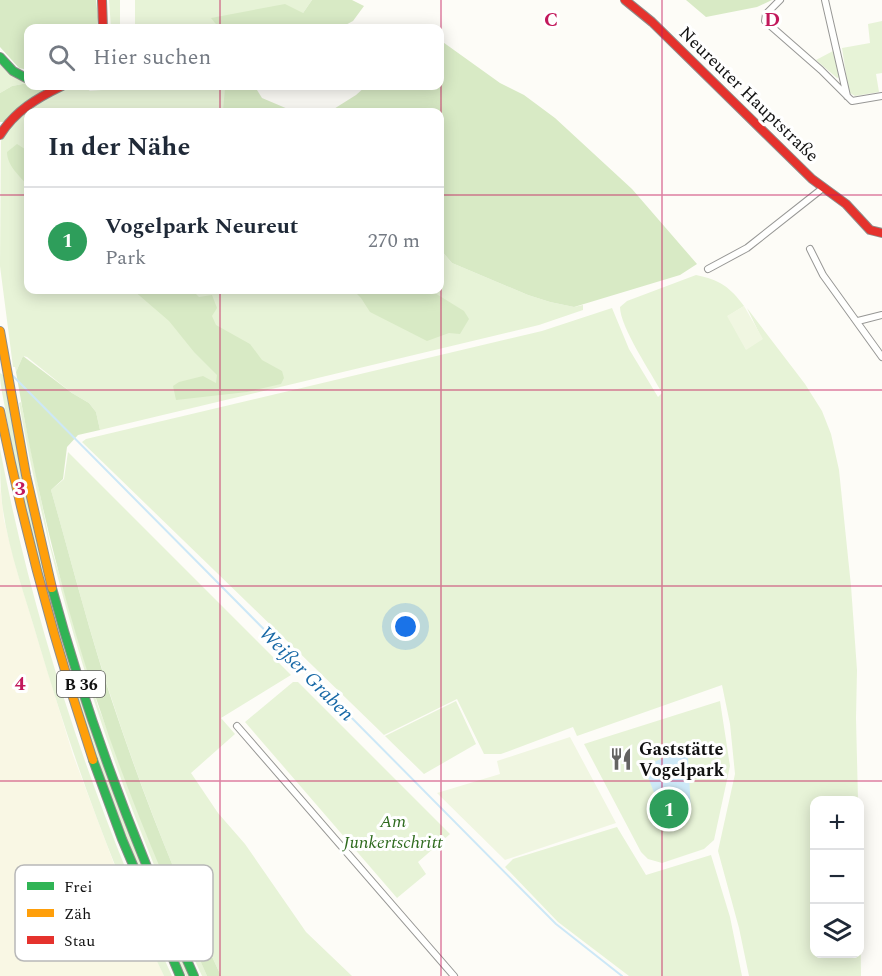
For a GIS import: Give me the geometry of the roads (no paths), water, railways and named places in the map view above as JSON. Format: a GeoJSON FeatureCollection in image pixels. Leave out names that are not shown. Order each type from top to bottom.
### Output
{"type":"FeatureCollection","features":[{"type":"Feature","properties":{"kind":"main road"},"geometry":{"type":"LineString","coordinates":[[102,0],[103,24]]}},
{"type":"Feature","properties":{"kind":"main road"},"geometry":{"type":"LineString","coordinates":[[107,0],[108,24]]}},
{"type":"Feature","properties":{"kind":"main road","name":"Neureuter Hauptstraße"},"geometry":{"type":"LineString","coordinates":[[626,0],[652,22],[823,188],[846,204],[870,230],[882,233]]}},
{"type":"Feature","properties":{"kind":"main road"},"geometry":{"type":"LineString","coordinates":[[0,57],[13,71],[24,77]]}},
{"type":"Feature","properties":{"kind":"main road"},"geometry":{"type":"LineString","coordinates":[[24,108],[55,90]]}},
{"type":"Feature","properties":{"kind":"main road"},"geometry":{"type":"LineString","coordinates":[[0,135],[8,123],[24,108]]}},
{"type":"Feature","properties":{"kind":"main road","name":"B 36"},"geometry":{"type":"LineString","coordinates":[[0,331],[39,532],[80,682],[147,865]]}},
{"type":"Feature","properties":{"kind":"main road","name":"B 36"},"geometry":{"type":"LineString","coordinates":[[0,411],[36,574],[74,707],[131,865]]}},
{"type":"Feature","properties":{"kind":"main road","name":"B 36"},"geometry":{"type":"LineString","coordinates":[[173,961],[180,976]]}},
{"type":"Feature","properties":{"kind":"main road","name":"B 36"},"geometry":{"type":"LineString","coordinates":[[188,961],[194,976]]}},
{"type":"Feature","properties":{"kind":"street"},"geometry":{"type":"LineString","coordinates":[[780,0],[766,14],[765,21],[821,70],[852,101],[882,96]]}},
{"type":"Feature","properties":{"kind":"street"},"geometry":{"type":"LineString","coordinates":[[825,0],[847,97]]}},
{"type":"Feature","properties":{"kind":"street","name":"Neureuter Hauptstraße"},"geometry":{"type":"LineString","coordinates":[[708,269],[747,248],[823,188]]}},
{"type":"Feature","properties":{"kind":"street"},"geometry":{"type":"LineString","coordinates":[[810,249],[826,280],[882,357]]}},
{"type":"Feature","properties":{"kind":"street"},"geometry":{"type":"LineString","coordinates":[[858,321],[882,315]]}},
{"type":"Feature","properties":{"kind":"street"},"geometry":{"type":"LineString","coordinates":[[237,726],[454,976]]}},
{"type":"Feature","properties":{"kind":"water"},"geometry":{"type":"Polygon","coordinates":[[[681,755],[688,758],[691,812],[685,819],[659,805],[646,772],[648,767],[656,761],[681,755]]]}},
{"type":"Feature","properties":{"kind":"waterway","name":"Weißer Graben"},"geometry":{"type":"LineString","coordinates":[[11,374],[556,924],[622,976]]}},
{"type":"Feature","properties":{"kind":"place","name":"Gaststätte Vogelpark"},"geometry":{"type":"Point","coordinates":[621,759]}},
{"type":"Feature","properties":{"kind":"place","name":"Vogelpark Neureut"},"geometry":{"type":"Point","coordinates":[669,809]}},
{"type":"Feature","properties":{"kind":"park label","name":"Am Junkertschritt"},"geometry":{"type":"Point","coordinates":[393,831]}}]}
